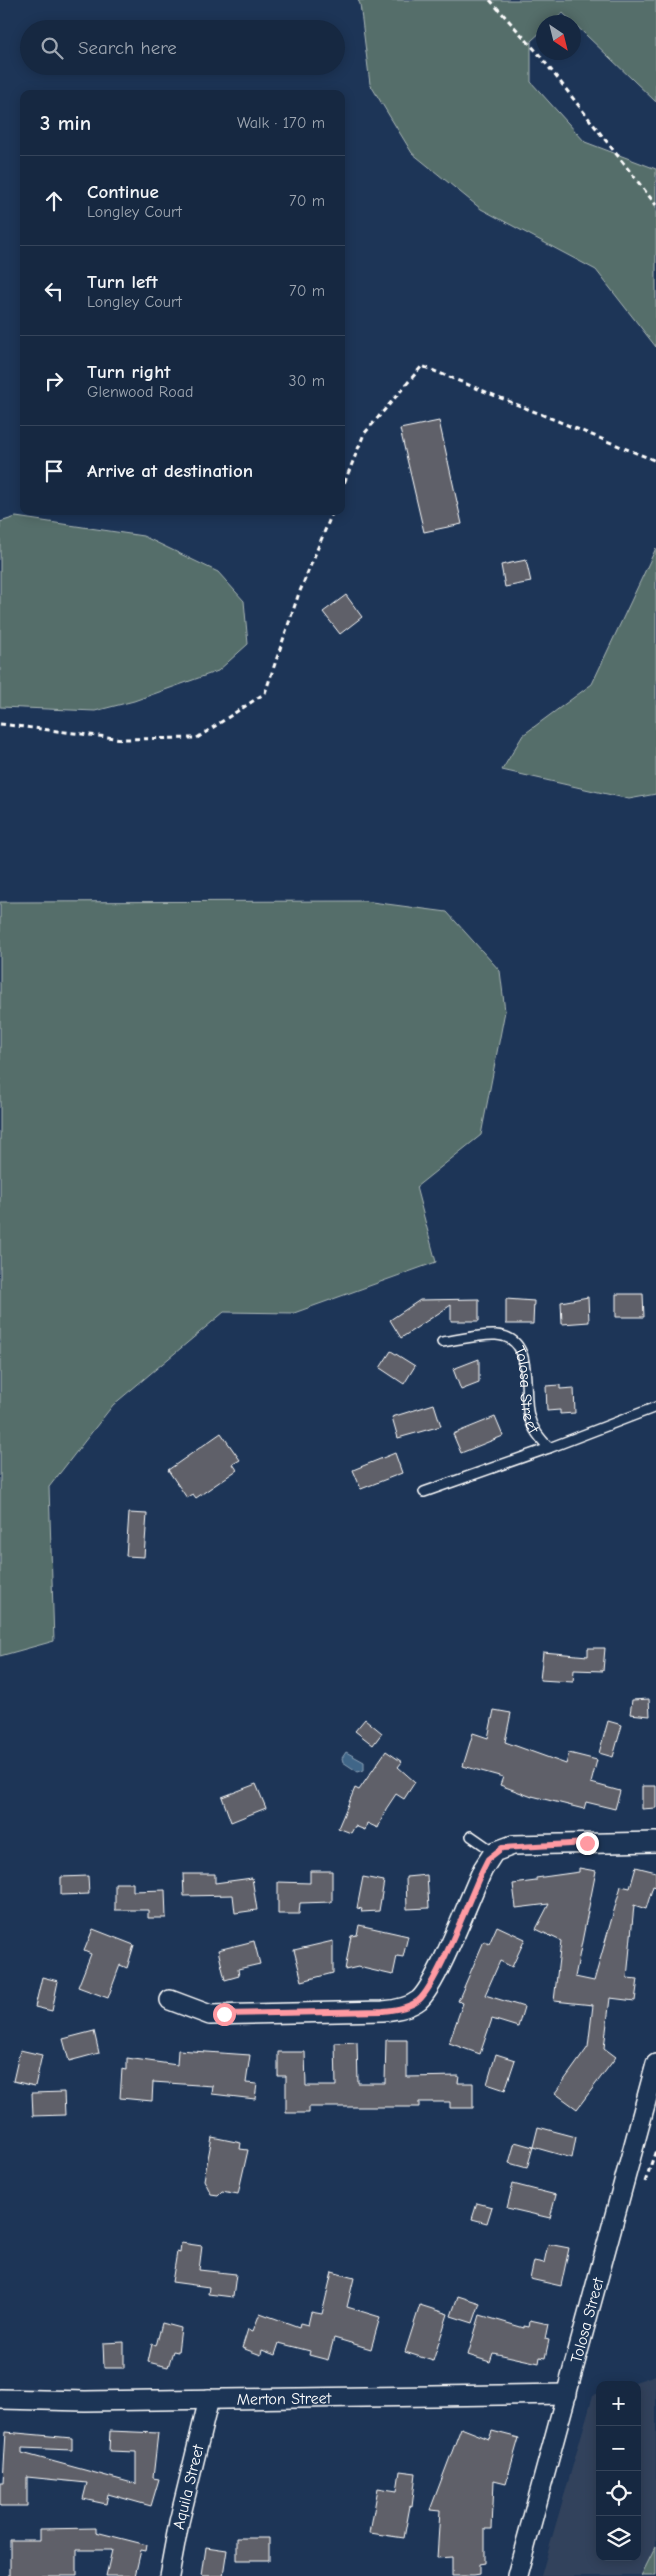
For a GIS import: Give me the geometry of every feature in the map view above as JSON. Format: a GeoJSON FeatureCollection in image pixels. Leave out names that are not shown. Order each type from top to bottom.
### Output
{"type":"FeatureCollection","features":[{"type":"Feature","properties":{"kind":"street"},"geometry":{"type":"LineString","coordinates":[[170,2000],[210,2015],[383,2011],[408,2006],[418,2000],[432,1981],[483,1869],[494,1852],[514,1846],[656,1842]]}},
{"type":"Feature","properties":{"kind":"street","name":"Tolosa Street"},"geometry":{"type":"LineString","coordinates":[[517,2576],[656,2064]]}},
{"type":"Feature","properties":{"kind":"street","name":"Merton Street"},"geometry":{"type":"LineString","coordinates":[[0,2399],[209,2399],[567,2394]]}},
{"type":"Feature","properties":{"kind":"street","name":"Aquila Street"},"geometry":{"type":"LineString","coordinates":[[169,2576],[179,2522],[209,2399]]}},
{"type":"Feature","properties":{"kind":"lane","name":"Tolosa Street"},"geometry":{"type":"LineString","coordinates":[[442,1342],[495,1334],[516,1342],[522,1350],[524,1360],[529,1416],[536,1432],[549,1448]]}},
{"type":"Feature","properties":{"kind":"lane","name":"Tolosa Street"},"geometry":{"type":"LineString","coordinates":[[424,1492],[549,1448],[656,1407]]}},
{"type":"Feature","properties":{"kind":"lane"},"geometry":{"type":"LineString","coordinates":[[471,1836],[494,1852]]}},
{"type":"Feature","properties":{"kind":"path"},"geometry":{"type":"LineString","coordinates":[[490,0],[537,52],[656,205]]}},
{"type":"Feature","properties":{"kind":"path"},"geometry":{"type":"LineString","coordinates":[[345,481],[364,434],[422,366],[656,462]]}},
{"type":"Feature","properties":{"kind":"path"},"geometry":{"type":"LineString","coordinates":[[0,724],[122,739],[197,738],[264,693],[298,596],[331,515]]}},
{"type":"Feature","properties":{"kind":"shaded area"},"geometry":{"type":"Polygon","coordinates":[[[346,1752],[364,1762],[364,1770],[358,1772],[343,1762],[342,1758],[346,1752]]]}},
{"type":"Feature","properties":{"kind":"shaded area"},"geometry":{"type":"Polygon","coordinates":[[[656,2375],[656,2576],[541,2576],[593,2395],[596,2394],[596,2561],[641,2561],[641,2381],[638,2381],[656,2375]]]}},
{"type":"Feature","properties":{"kind":"green space"},"geometry":{"type":"Polygon","coordinates":[[[358,0],[656,0],[656,102],[581,30],[581,15],[565,15],[563,13],[561,15],[536,15],[536,36],[531,41],[531,82],[585,142],[656,169],[656,347],[596,270],[481,209],[412,153],[370,84],[358,0]]]}},
{"type":"Feature","properties":{"kind":"green space"},"geometry":{"type":"Polygon","coordinates":[[[16,517],[143,536],[218,572],[244,601],[248,644],[218,671],[134,701],[95,711],[0,707],[0,522],[16,517]]]}},
{"type":"Feature","properties":{"kind":"green space"},"geometry":{"type":"Polygon","coordinates":[[[656,548],[656,794],[629,799],[502,770],[523,735],[592,684],[656,548]]]}},
{"type":"Feature","properties":{"kind":"green space"},"geometry":{"type":"Polygon","coordinates":[[[364,901],[447,912],[500,971],[505,1011],[481,1135],[416,1187],[436,1262],[294,1313],[224,1312],[113,1405],[49,1487],[54,1641],[0,1656],[0,902],[364,901]]]}},
{"type":"Feature","properties":{"kind":"green space"},"geometry":{"type":"Polygon","coordinates":[[[656,2546],[656,2576],[641,2576],[656,2546]]]}},
{"type":"Feature","properties":{"kind":"building"},"geometry":{"type":"Polygon","coordinates":[[[439,421],[462,524],[424,532],[400,429],[439,421]]]}},
{"type":"Feature","properties":{"kind":"building"},"geometry":{"type":"Polygon","coordinates":[[[526,560],[531,582],[505,587],[501,565],[526,560]]]}},
{"type":"Feature","properties":{"kind":"building"},"geometry":{"type":"Polygon","coordinates":[[[346,595],[362,617],[340,634],[323,612],[346,595]]]}},
{"type":"Feature","properties":{"kind":"building"},"geometry":{"type":"Polygon","coordinates":[[[616,1294],[643,1294],[644,1317],[616,1317],[616,1294]]]}},
{"type":"Feature","properties":{"kind":"building"},"geometry":{"type":"Polygon","coordinates":[[[588,1297],[589,1322],[562,1324],[561,1302],[588,1297]]]}},
{"type":"Feature","properties":{"kind":"building"},"geometry":{"type":"Polygon","coordinates":[[[479,1299],[479,1321],[451,1321],[451,1305],[401,1338],[390,1320],[420,1300],[479,1299]]]}},
{"type":"Feature","properties":{"kind":"building"},"geometry":{"type":"Polygon","coordinates":[[[506,1299],[534,1301],[533,1324],[506,1324],[506,1299]]]}},
{"type":"Feature","properties":{"kind":"building"},"geometry":{"type":"Polygon","coordinates":[[[391,1351],[415,1366],[404,1384],[380,1368],[391,1351]]]}},
{"type":"Feature","properties":{"kind":"building"},"geometry":{"type":"Polygon","coordinates":[[[479,1359],[479,1383],[461,1390],[453,1369],[479,1359]]]}},
{"type":"Feature","properties":{"kind":"building"},"geometry":{"type":"Polygon","coordinates":[[[560,1385],[560,1389],[574,1388],[575,1413],[560,1414],[560,1410],[547,1411],[546,1386],[560,1385]]]}},
{"type":"Feature","properties":{"kind":"building"},"geometry":{"type":"Polygon","coordinates":[[[434,1404],[441,1426],[398,1438],[392,1417],[434,1404]]]}},
{"type":"Feature","properties":{"kind":"building"},"geometry":{"type":"Polygon","coordinates":[[[495,1417],[503,1436],[461,1453],[453,1434],[495,1417]]]}},
{"type":"Feature","properties":{"kind":"building"},"geometry":{"type":"Polygon","coordinates":[[[221,1433],[240,1460],[233,1464],[237,1470],[196,1498],[193,1494],[187,1498],[168,1470],[221,1433]]]}},
{"type":"Feature","properties":{"kind":"building"},"geometry":{"type":"Polygon","coordinates":[[[395,1453],[402,1473],[361,1489],[353,1470],[395,1453]]]}},
{"type":"Feature","properties":{"kind":"building"},"geometry":{"type":"Polygon","coordinates":[[[129,1513],[147,1514],[144,1557],[126,1556],[129,1513]]]}},
{"type":"Feature","properties":{"kind":"building"},"geometry":{"type":"Polygon","coordinates":[[[588,1648],[605,1648],[603,1671],[574,1670],[573,1682],[540,1680],[543,1652],[588,1656],[588,1648]]]}},
{"type":"Feature","properties":{"kind":"building"},"geometry":{"type":"Polygon","coordinates":[[[649,1699],[650,1716],[630,1714],[632,1700],[649,1699]]]}},
{"type":"Feature","properties":{"kind":"building"},"geometry":{"type":"Polygon","coordinates":[[[494,1710],[511,1713],[505,1742],[566,1764],[569,1753],[597,1760],[591,1783],[620,1791],[615,1809],[586,1802],[584,1809],[532,1797],[500,1785],[503,1777],[463,1766],[473,1733],[488,1738],[494,1710]]]}},
{"type":"Feature","properties":{"kind":"building"},"geometry":{"type":"Polygon","coordinates":[[[365,1719],[382,1733],[373,1745],[355,1731],[365,1719]]]}},
{"type":"Feature","properties":{"kind":"building"},"geometry":{"type":"Polygon","coordinates":[[[608,1721],[622,1725],[613,1757],[599,1753],[608,1721]]]}},
{"type":"Feature","properties":{"kind":"building"},"geometry":{"type":"Polygon","coordinates":[[[386,1751],[402,1762],[398,1767],[415,1782],[404,1799],[396,1794],[386,1809],[378,1828],[367,1823],[365,1830],[355,1826],[351,1833],[338,1828],[355,1788],[359,1790],[386,1751]]]}},
{"type":"Feature","properties":{"kind":"building"},"geometry":{"type":"Polygon","coordinates":[[[256,1784],[266,1808],[231,1822],[222,1797],[256,1784]]]}},
{"type":"Feature","properties":{"kind":"building"},"geometry":{"type":"Polygon","coordinates":[[[642,1786],[656,1786],[656,1808],[642,1809],[642,1786]]]}},
{"type":"Feature","properties":{"kind":"building"},"geometry":{"type":"Polygon","coordinates":[[[636,1867],[656,1872],[656,1887],[653,1886],[646,1909],[634,1905],[627,1978],[638,1979],[635,2001],[610,1998],[604,2048],[616,2057],[577,2109],[555,2093],[588,2047],[593,2005],[554,2001],[561,1941],[536,1929],[549,1904],[516,1908],[513,1884],[536,1881],[536,1878],[579,1872],[579,1868],[596,1871],[575,1977],[594,1981],[621,1886],[630,1888],[636,1867]]]}},
{"type":"Feature","properties":{"kind":"building"},"geometry":{"type":"Polygon","coordinates":[[[310,1871],[332,1871],[332,1902],[300,1903],[299,1914],[278,1914],[278,1882],[310,1883],[310,1871]]]}},
{"type":"Feature","properties":{"kind":"building"},"geometry":{"type":"Polygon","coordinates":[[[183,1874],[215,1874],[215,1883],[252,1878],[257,1910],[235,1913],[233,1895],[184,1896],[183,1874]]]}},
{"type":"Feature","properties":{"kind":"building"},"geometry":{"type":"Polygon","coordinates":[[[427,1875],[429,1908],[407,1909],[406,1877],[427,1875]]]}},
{"type":"Feature","properties":{"kind":"building"},"geometry":{"type":"Polygon","coordinates":[[[88,1876],[89,1894],[61,1895],[61,1877],[88,1876]]]}},
{"type":"Feature","properties":{"kind":"building"},"geometry":{"type":"Polygon","coordinates":[[[363,1877],[384,1881],[379,1911],[361,1912],[362,1909],[357,1908],[363,1877]]]}},
{"type":"Feature","properties":{"kind":"building"},"geometry":{"type":"Polygon","coordinates":[[[115,1883],[133,1883],[133,1891],[165,1890],[166,1918],[148,1918],[148,1910],[115,1910],[115,1883]]]}},
{"type":"Feature","properties":{"kind":"building"},"geometry":{"type":"Polygon","coordinates":[[[359,1925],[408,1936],[403,1957],[397,1956],[393,1975],[358,1967],[345,1970],[351,1936],[357,1935],[359,1925]]]}},
{"type":"Feature","properties":{"kind":"building"},"geometry":{"type":"Polygon","coordinates":[[[497,1926],[525,1939],[512,1967],[500,1961],[485,1995],[524,2007],[518,2027],[492,2019],[480,2054],[449,2043],[463,2003],[458,2001],[484,1941],[489,1944],[497,1926]]]}},
{"type":"Feature","properties":{"kind":"building"},"geometry":{"type":"Polygon","coordinates":[[[93,1929],[134,1945],[127,1968],[120,1965],[108,1998],[78,1987],[91,1954],[84,1951],[93,1929]]]}},
{"type":"Feature","properties":{"kind":"building"},"geometry":{"type":"Polygon","coordinates":[[[254,1941],[260,1964],[238,1969],[239,1976],[225,1980],[218,1950],[254,1941]]]}},
{"type":"Feature","properties":{"kind":"building"},"geometry":{"type":"Polygon","coordinates":[[[333,1941],[333,1973],[302,1981],[294,1950],[333,1941]]]}},
{"type":"Feature","properties":{"kind":"building"},"geometry":{"type":"Polygon","coordinates":[[[42,1977],[58,1981],[52,2011],[35,2007],[42,1977]]]}},
{"type":"Feature","properties":{"kind":"building"},"geometry":{"type":"Polygon","coordinates":[[[94,2031],[99,2053],[69,2061],[63,2039],[94,2031]]]}},
{"type":"Feature","properties":{"kind":"building"},"geometry":{"type":"Polygon","coordinates":[[[386,2040],[407,2040],[407,2077],[459,2076],[458,2083],[473,2083],[473,2108],[450,2108],[450,2102],[419,2102],[419,2107],[309,2107],[309,2113],[286,2113],[286,2076],[278,2076],[278,2052],[305,2052],[306,2086],[336,2086],[335,2043],[357,2042],[358,2083],[385,2083],[386,2040]]]}},
{"type":"Feature","properties":{"kind":"building"},"geometry":{"type":"Polygon","coordinates":[[[20,2050],[42,2055],[35,2086],[13,2081],[20,2050]]]}},
{"type":"Feature","properties":{"kind":"building"},"geometry":{"type":"Polygon","coordinates":[[[178,2050],[250,2055],[246,2083],[257,2084],[255,2099],[212,2094],[213,2086],[153,2082],[152,2101],[120,2098],[122,2069],[127,2070],[127,2058],[177,2065],[178,2050]]]}},
{"type":"Feature","properties":{"kind":"building"},"geometry":{"type":"Polygon","coordinates":[[[496,2054],[515,2060],[505,2090],[487,2084],[496,2054]]]}},
{"type":"Feature","properties":{"kind":"building"},"geometry":{"type":"Polygon","coordinates":[[[64,2092],[65,2115],[33,2116],[32,2093],[64,2092]]]}},
{"type":"Feature","properties":{"kind":"building"},"geometry":{"type":"Polygon","coordinates":[[[538,2127],[576,2137],[572,2158],[533,2147],[538,2127]]]}},
{"type":"Feature","properties":{"kind":"building"},"geometry":{"type":"Polygon","coordinates":[[[212,2137],[241,2143],[240,2149],[248,2150],[238,2194],[222,2191],[218,2195],[211,2194],[204,2180],[212,2137]]]}},
{"type":"Feature","properties":{"kind":"building"},"geometry":{"type":"Polygon","coordinates":[[[515,2142],[533,2147],[527,2168],[509,2163],[515,2142]]]}},
{"type":"Feature","properties":{"kind":"building"},"geometry":{"type":"Polygon","coordinates":[[[513,2184],[556,2195],[550,2218],[507,2208],[513,2184]]]}},
{"type":"Feature","properties":{"kind":"building"},"geometry":{"type":"Polygon","coordinates":[[[477,2203],[492,2207],[487,2223],[472,2219],[477,2203]]]}},
{"type":"Feature","properties":{"kind":"building"},"geometry":{"type":"Polygon","coordinates":[[[181,2243],[202,2246],[199,2270],[236,2274],[233,2297],[208,2294],[209,2287],[172,2282],[177,2252],[180,2253],[181,2243]]]}},
{"type":"Feature","properties":{"kind":"building"},"geometry":{"type":"Polygon","coordinates":[[[548,2244],[569,2248],[561,2286],[530,2279],[534,2261],[544,2263],[548,2244]]]}},
{"type":"Feature","properties":{"kind":"building"},"geometry":{"type":"Polygon","coordinates":[[[332,2272],[354,2278],[347,2307],[380,2317],[371,2349],[334,2338],[328,2360],[309,2355],[310,2351],[279,2343],[275,2355],[262,2350],[261,2355],[242,2348],[248,2329],[253,2331],[260,2313],[299,2327],[300,2323],[308,2325],[311,2312],[322,2314],[332,2272]]]}},
{"type":"Feature","properties":{"kind":"building"},"geometry":{"type":"Polygon","coordinates":[[[458,2296],[480,2303],[473,2323],[451,2316],[458,2296]]]}},
{"type":"Feature","properties":{"kind":"building"},"geometry":{"type":"Polygon","coordinates":[[[420,2305],[448,2314],[433,2361],[405,2352],[420,2305]]]}},
{"type":"Feature","properties":{"kind":"building"},"geometry":{"type":"Polygon","coordinates":[[[480,2315],[524,2328],[524,2326],[529,2327],[530,2320],[548,2324],[545,2339],[549,2340],[545,2358],[540,2357],[539,2363],[493,2353],[490,2362],[468,2355],[480,2315]]]}},
{"type":"Feature","properties":{"kind":"building"},"geometry":{"type":"Polygon","coordinates":[[[162,2323],[181,2328],[178,2352],[173,2351],[168,2367],[148,2362],[152,2344],[156,2346],[162,2323]]]}},
{"type":"Feature","properties":{"kind":"building"},"geometry":{"type":"Polygon","coordinates":[[[124,2342],[124,2368],[104,2368],[103,2343],[124,2342]]]}},
{"type":"Feature","properties":{"kind":"building"},"geometry":{"type":"Polygon","coordinates":[[[461,2428],[489,2439],[492,2431],[519,2438],[506,2483],[494,2480],[492,2529],[485,2529],[485,2563],[479,2564],[479,2575],[473,2576],[452,2576],[452,2557],[437,2558],[440,2511],[430,2510],[461,2428]]]}},
{"type":"Feature","properties":{"kind":"building"},"geometry":{"type":"Polygon","coordinates":[[[110,2431],[158,2433],[153,2478],[159,2479],[151,2506],[108,2494],[106,2504],[83,2499],[87,2483],[27,2477],[27,2506],[0,2506],[0,2482],[3,2482],[6,2432],[72,2438],[72,2450],[22,2448],[22,2453],[136,2484],[136,2452],[109,2451],[110,2431]]]}},
{"type":"Feature","properties":{"kind":"building"},"geometry":{"type":"Polygon","coordinates":[[[400,2471],[416,2473],[412,2507],[410,2506],[404,2538],[370,2533],[378,2488],[397,2491],[400,2471]]]}},
{"type":"Feature","properties":{"kind":"building"},"geometry":{"type":"Polygon","coordinates":[[[96,2528],[96,2532],[147,2545],[146,2551],[141,2550],[135,2576],[106,2576],[112,2550],[77,2550],[77,2576],[10,2576],[10,2540],[40,2540],[40,2529],[96,2528]]]}},
{"type":"Feature","properties":{"kind":"building"},"geometry":{"type":"Polygon","coordinates":[[[237,2538],[269,2538],[269,2560],[237,2560],[237,2538]]]}},
{"type":"Feature","properties":{"kind":"building"},"geometry":{"type":"Polygon","coordinates":[[[206,2547],[227,2550],[223,2576],[202,2576],[206,2547]]]}},
{"type":"Feature","properties":{"kind":"route"},"geometry":{"type":"LineString","coordinates":[[224,2014],[383,2011],[396,2010],[408,2006],[426,1992],[483,1869],[494,1852],[502,1848],[514,1846],[587,1843]]}}]}
